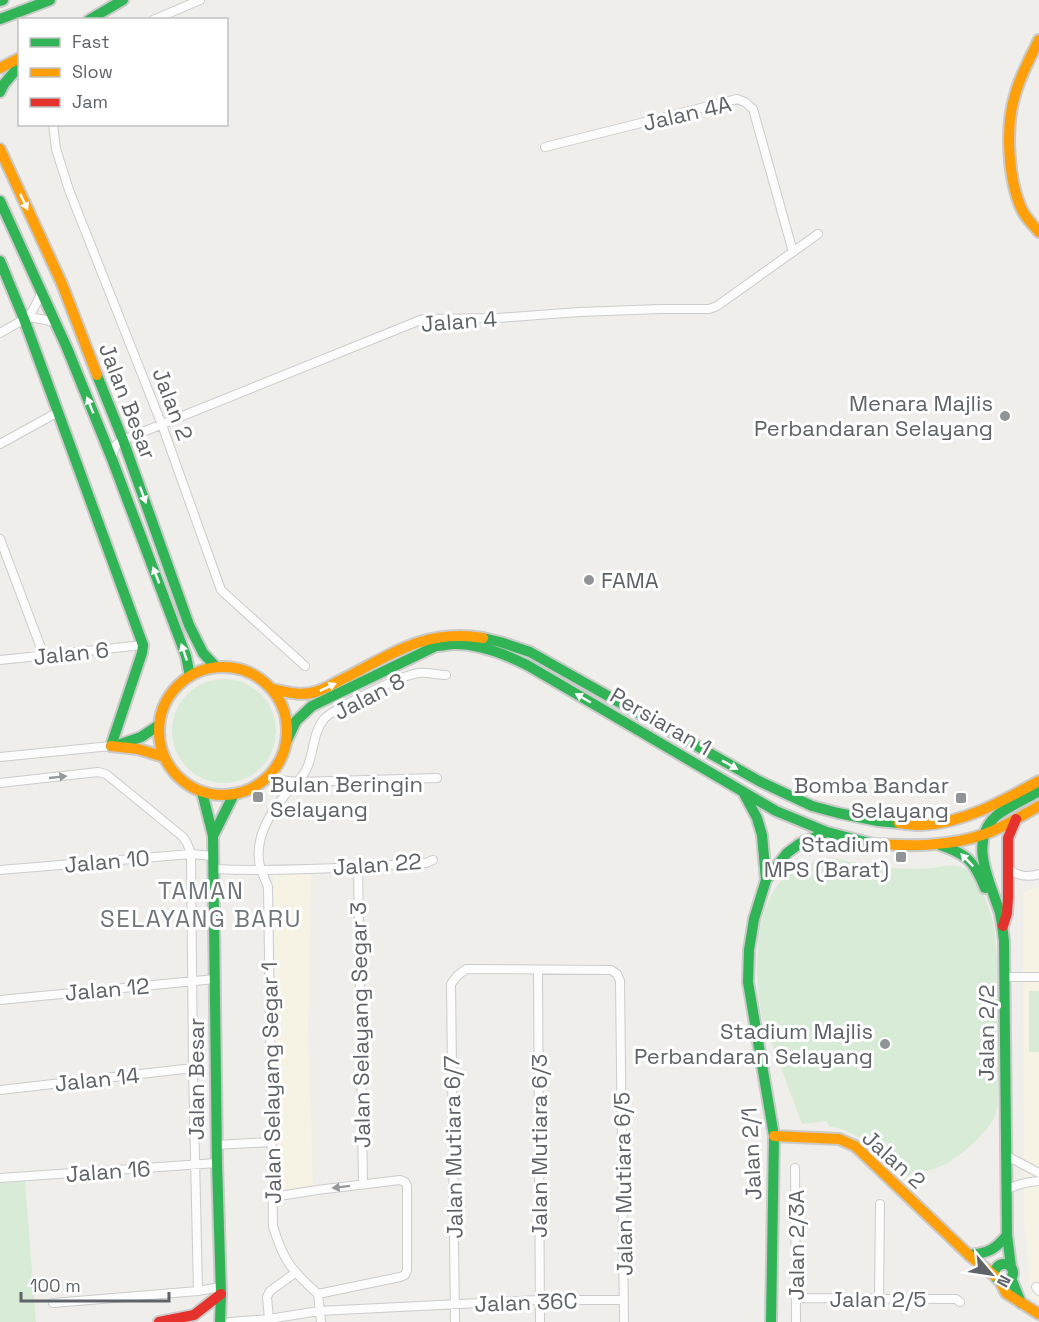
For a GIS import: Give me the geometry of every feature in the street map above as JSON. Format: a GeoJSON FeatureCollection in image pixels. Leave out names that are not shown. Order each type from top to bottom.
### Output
{"type":"FeatureCollection","features":[{"type":"Feature","properties":{"kind":"main road"},"geometry":{"type":"LineString","coordinates":[[0,19],[50,0]]}},
{"type":"Feature","properties":{"kind":"main road"},"geometry":{"type":"LineString","coordinates":[[92,18],[123,0]]}},
{"type":"Feature","properties":{"kind":"main road"},"geometry":{"type":"LineString","coordinates":[[1039,40],[1020,81],[1012,105],[1008,132],[1014,187],[1023,212],[1039,232]]}},
{"type":"Feature","properties":{"kind":"main road"},"geometry":{"type":"LineString","coordinates":[[0,68],[18,59]]}},
{"type":"Feature","properties":{"kind":"main road"},"geometry":{"type":"LineString","coordinates":[[0,92],[18,67]]}},
{"type":"Feature","properties":{"kind":"main road","name":"Jalan Besar"},"geometry":{"type":"LineString","coordinates":[[0,149],[62,284],[123,440],[189,626],[205,658],[216,667]]}},
{"type":"Feature","properties":{"kind":"main road","name":"Jalan Besar"},"geometry":{"type":"LineString","coordinates":[[0,201],[56,323],[112,459],[186,656],[190,676]]}},
{"type":"Feature","properties":{"kind":"main road"},"geometry":{"type":"LineString","coordinates":[[0,261],[26,318],[143,645],[111,746]]}},
{"type":"Feature","properties":{"kind":"main road","name":"Persiaran 1"},"geometry":{"type":"LineString","coordinates":[[272,689],[296,694],[317,692],[412,644],[444,635],[462,635],[496,640],[530,652],[759,781],[812,806],[838,813],[878,821],[921,825],[954,820],[1001,802],[1039,782]]}},
{"type":"Feature","properties":{"kind":"main road","name":"Persiaran 1"},"geometry":{"type":"LineString","coordinates":[[286,742],[296,721],[312,706],[436,646],[456,643],[510,656],[776,811],[827,832],[874,844],[920,846],[938,844],[984,834],[1039,806]]}},
{"type":"Feature","properties":{"kind":"main road"},"geometry":{"type":"LineString","coordinates":[[216,667],[236,668],[256,675],[272,689],[282,705],[286,723],[286,742],[281,758],[272,772],[248,790],[218,795],[202,792],[186,784],[164,757],[159,725],[162,710],[178,685],[190,676],[216,667]]}},
{"type":"Feature","properties":{"kind":"main road"},"geometry":{"type":"LineString","coordinates":[[111,746],[136,740],[159,725]]}},
{"type":"Feature","properties":{"kind":"main road"},"geometry":{"type":"LineString","coordinates":[[111,746],[138,749],[164,757]]}},
{"type":"Feature","properties":{"kind":"main road","name":"Jalan 2/1"},"geometry":{"type":"LineString","coordinates":[[742,791],[757,818],[762,835],[766,880]]}},
{"type":"Feature","properties":{"kind":"main road"},"geometry":{"type":"LineString","coordinates":[[984,834],[996,816],[1039,791]]}},
{"type":"Feature","properties":{"kind":"main road","name":"Jalan Besar"},"geometry":{"type":"LineString","coordinates":[[202,792],[213,836],[220,1322]]}},
{"type":"Feature","properties":{"kind":"main road","name":"Jalan Besar"},"geometry":{"type":"LineString","coordinates":[[213,836],[234,794]]}},
{"type":"Feature","properties":{"kind":"main road"},"geometry":{"type":"LineString","coordinates":[[1003,927],[1007,913],[1008,838],[1016,819]]}},
{"type":"Feature","properties":{"kind":"main road"},"geometry":{"type":"LineString","coordinates":[[887,844],[890,822]]}},
{"type":"Feature","properties":{"kind":"main road","name":"Jalan 2/1"},"geometry":{"type":"LineString","coordinates":[[771,1322],[774,1136],[748,982],[749,950],[754,919],[766,880],[787,853],[799,844],[827,832]]}},
{"type":"Feature","properties":{"kind":"main road","name":"Jalan 2/2"},"geometry":{"type":"LineString","coordinates":[[984,834],[981,846],[987,876],[1003,927],[1007,1156],[1007,1234],[1003,1272]]}},
{"type":"Feature","properties":{"kind":"main road"},"geometry":{"type":"LineString","coordinates":[[938,844],[958,852],[969,860],[982,880],[1003,927]]}},
{"type":"Feature","properties":{"kind":"main road","name":"Jalan 2"},"geometry":{"type":"LineString","coordinates":[[774,1136],[839,1139],[855,1146],[969,1255],[1003,1272]]}},
{"type":"Feature","properties":{"kind":"main road"},"geometry":{"type":"LineString","coordinates":[[969,1255],[990,1252],[998,1247],[1007,1234]]}},
{"type":"Feature","properties":{"kind":"main road"},"geometry":{"type":"LineString","coordinates":[[1003,1272],[1006,1293],[1039,1314]]}},
{"type":"Feature","properties":{"kind":"main road"},"geometry":{"type":"LineString","coordinates":[[159,1322],[194,1315],[220,1290]]}},
{"type":"Feature","properties":{"kind":"street"},"geometry":{"type":"LineString","coordinates":[[158,18],[200,0]]}},
{"type":"Feature","properties":{"kind":"street","name":"Jalan 4A"},"geometry":{"type":"LineString","coordinates":[[545,147],[737,99],[746,102],[753,109],[793,252]]}},
{"type":"Feature","properties":{"kind":"street","name":"Jalan 2"},"geometry":{"type":"LineString","coordinates":[[53,126],[56,149],[69,190],[162,425],[221,590],[305,666]]}},
{"type":"Feature","properties":{"kind":"street","name":"Jalan 4"},"geometry":{"type":"LineString","coordinates":[[123,440],[423,320],[602,311],[709,309],[717,306],[818,234]]}},
{"type":"Feature","properties":{"kind":"street"},"geometry":{"type":"LineString","coordinates":[[0,333],[26,318],[42,292]]}},
{"type":"Feature","properties":{"kind":"street"},"geometry":{"type":"LineString","coordinates":[[26,318],[56,323]]}},
{"type":"Feature","properties":{"kind":"street"},"geometry":{"type":"LineString","coordinates":[[0,444],[58,412]]}},
{"type":"Feature","properties":{"kind":"street"},"geometry":{"type":"LineString","coordinates":[[112,459],[116,445],[123,440]]}},
{"type":"Feature","properties":{"kind":"street"},"geometry":{"type":"LineString","coordinates":[[0,539],[44,656]]}},
{"type":"Feature","properties":{"kind":"street","name":"Jalan 6"},"geometry":{"type":"LineString","coordinates":[[0,660],[143,645]]}},
{"type":"Feature","properties":{"kind":"street","name":"Jalan 8"},"geometry":{"type":"LineString","coordinates":[[298,782],[307,769],[314,739],[324,719],[338,708],[403,677],[418,673],[446,675]]}},
{"type":"Feature","properties":{"kind":"street"},"geometry":{"type":"LineString","coordinates":[[0,757],[111,746]]}},
{"type":"Feature","properties":{"kind":"street"},"geometry":{"type":"LineString","coordinates":[[0,783],[98,772],[106,774],[188,843],[191,854],[198,1291]]}},
{"type":"Feature","properties":{"kind":"street"},"geometry":{"type":"LineString","coordinates":[[272,772],[280,780],[298,782],[437,778]]}},
{"type":"Feature","properties":{"kind":"street","name":"Jalan Selayang Segar 1"},"geometry":{"type":"LineString","coordinates":[[298,782],[286,794],[266,823],[261,840],[259,861],[268,887],[273,1226],[286,1260],[295,1273],[318,1294]]}},
{"type":"Feature","properties":{"kind":"street","name":"Jalan 10"},"geometry":{"type":"LineString","coordinates":[[0,870],[191,854],[213,856]]}},
{"type":"Feature","properties":{"kind":"street","name":"Jalan 22"},"geometry":{"type":"LineString","coordinates":[[213,869],[262,871],[426,863],[433,860]]}},
{"type":"Feature","properties":{"kind":"street","name":"Jalan Selayang Segar 3"},"geometry":{"type":"LineString","coordinates":[[358,867],[363,1184]]}},
{"type":"Feature","properties":{"kind":"street"},"geometry":{"type":"LineString","coordinates":[[1008,869],[1018,875],[1039,874]]}},
{"type":"Feature","properties":{"kind":"street","name":"Jalan Mutiara 6/7"},"geometry":{"type":"LineString","coordinates":[[455,1322],[451,984],[466,969],[538,970]]}},
{"type":"Feature","properties":{"kind":"street","name":"Jalan Mutiara 6/5"},"geometry":{"type":"LineString","coordinates":[[538,970],[611,970],[617,974],[620,981],[624,1322]]}},
{"type":"Feature","properties":{"kind":"street","name":"Jalan Mutiara 6/3"},"geometry":{"type":"LineString","coordinates":[[538,970],[540,1322]]}},
{"type":"Feature","properties":{"kind":"street"},"geometry":{"type":"LineString","coordinates":[[1005,977],[1039,977]]}},
{"type":"Feature","properties":{"kind":"street","name":"Jalan 12"},"geometry":{"type":"LineString","coordinates":[[0,1000],[215,979]]}},
{"type":"Feature","properties":{"kind":"street","name":"Jalan 14"},"geometry":{"type":"LineString","coordinates":[[0,1090],[194,1068]]}},
{"type":"Feature","properties":{"kind":"street"},"geometry":{"type":"LineString","coordinates":[[216,1145],[272,1142]]}},
{"type":"Feature","properties":{"kind":"street"},"geometry":{"type":"LineString","coordinates":[[1007,1156],[1039,1173]]}},
{"type":"Feature","properties":{"kind":"street","name":"Jalan 16"},"geometry":{"type":"LineString","coordinates":[[0,1178],[216,1163]]}},
{"type":"Feature","properties":{"kind":"street","name":"Jalan 2/3A"},"geometry":{"type":"LineString","coordinates":[[795,1168],[796,1322]]}},
{"type":"Feature","properties":{"kind":"street"},"geometry":{"type":"LineString","coordinates":[[273,1197],[400,1180],[407,1186],[407,1270],[405,1275],[400,1278],[318,1294],[321,1322]]}},
{"type":"Feature","properties":{"kind":"street"},"geometry":{"type":"LineString","coordinates":[[1006,1190],[1028,1182],[1039,1181]]}},
{"type":"Feature","properties":{"kind":"street"},"geometry":{"type":"LineString","coordinates":[[879,1299],[880,1204]]}},
{"type":"Feature","properties":{"kind":"street"},"geometry":{"type":"LineString","coordinates":[[269,1319],[267,1297],[270,1291],[295,1273]]}},
{"type":"Feature","properties":{"kind":"street"},"geometry":{"type":"LineString","coordinates":[[53,1303],[220,1290]]}},
{"type":"Feature","properties":{"kind":"street","name":"Jalan 2/5"},"geometry":{"type":"LineString","coordinates":[[796,1298],[956,1299],[960,1302]]}},
{"type":"Feature","properties":{"kind":"street","name":"Jalan 36C"},"geometry":{"type":"LineString","coordinates":[[230,1322],[269,1319],[319,1311],[539,1300],[624,1299]]}},
{"type":"Feature","properties":{"kind":"shaded area"},"geometry":{"type":"Polygon","coordinates":[[[311,873],[308,1039],[313,1186],[278,1192],[273,875],[311,873]]]}},
{"type":"Feature","properties":{"kind":"shaded area"},"geometry":{"type":"Polygon","coordinates":[[[1039,886],[1039,1301],[1032,1298],[1024,1219],[1023,893],[1039,886]]]}},
{"type":"Feature","properties":{"kind":"green space"},"geometry":{"type":"Polygon","coordinates":[[[224,679],[244,683],[261,694],[272,711],[276,731],[272,751],[261,768],[244,779],[224,783],[204,779],[187,768],[176,751],[172,731],[176,711],[187,694],[204,683],[224,679]]]}},
{"type":"Feature","properties":{"kind":"green space","name":"Stadium Majlis Perbandaran Selayang"},"geometry":{"type":"Polygon","coordinates":[[[832,858],[894,868],[920,869],[958,866],[967,870],[975,880],[983,894],[993,922],[998,980],[997,1110],[985,1131],[971,1145],[948,1163],[932,1169],[906,1176],[860,1138],[830,1127],[827,1121],[802,1124],[763,1020],[757,979],[758,943],[761,925],[772,893],[787,875],[805,865],[832,858]]]}},
{"type":"Feature","properties":{"kind":"green space"},"geometry":{"type":"Polygon","coordinates":[[[1029,991],[1039,991],[1039,1052],[1029,1052],[1029,991]]]}},
{"type":"Feature","properties":{"kind":"green space"},"geometry":{"type":"Polygon","coordinates":[[[25,1181],[36,1322],[0,1322],[0,1183],[25,1181]]]}},
{"type":"Feature","properties":{"kind":"traffic: fast"},"geometry":{"type":"LineString","coordinates":[[0,19],[50,0]]}},
{"type":"Feature","properties":{"kind":"traffic: fast"},"geometry":{"type":"LineString","coordinates":[[92,18],[123,0]]}},
{"type":"Feature","properties":{"kind":"traffic: fast"},"geometry":{"type":"LineString","coordinates":[[0,92],[18,67]]}},
{"type":"Feature","properties":{"kind":"traffic: fast"},"geometry":{"type":"LineString","coordinates":[[0,201],[67,348],[112,459],[186,656],[190,676]]}},
{"type":"Feature","properties":{"kind":"traffic: fast"},"geometry":{"type":"LineString","coordinates":[[0,261],[24,319],[143,645],[111,746]]}},
{"type":"Feature","properties":{"kind":"traffic: fast"},"geometry":{"type":"LineString","coordinates":[[97,375],[123,440],[189,625],[203,653],[216,667]]}},
{"type":"Feature","properties":{"kind":"traffic: fast"},"geometry":{"type":"LineString","coordinates":[[483,638],[530,652],[759,781],[812,806],[878,821],[899,823]]}},
{"type":"Feature","properties":{"kind":"traffic: fast"},"geometry":{"type":"LineString","coordinates":[[286,742],[296,721],[312,706],[436,646],[455,644],[474,646],[527,665],[776,811],[827,832],[873,844]]}},
{"type":"Feature","properties":{"kind":"traffic: fast"},"geometry":{"type":"LineString","coordinates":[[121,744],[141,737],[159,725]]}},
{"type":"Feature","properties":{"kind":"traffic: fast"},"geometry":{"type":"LineString","coordinates":[[1011,1267],[1007,1235],[1004,941],[1000,913],[987,877],[982,851],[987,827],[995,817],[1039,791]]}},
{"type":"Feature","properties":{"kind":"traffic: fast"},"geometry":{"type":"LineString","coordinates":[[202,792],[213,836],[220,1322]]}},
{"type":"Feature","properties":{"kind":"traffic: fast"},"geometry":{"type":"LineString","coordinates":[[743,792],[757,818],[762,835],[766,880],[754,919],[749,950],[748,982],[774,1136],[771,1322]]}},
{"type":"Feature","properties":{"kind":"traffic: fast"},"geometry":{"type":"LineString","coordinates":[[213,836],[234,794]]}},
{"type":"Feature","properties":{"kind":"traffic: fast"},"geometry":{"type":"LineString","coordinates":[[766,880],[787,853],[799,844],[827,832]]}},
{"type":"Feature","properties":{"kind":"traffic: fast"},"geometry":{"type":"LineString","coordinates":[[940,845],[963,855],[973,865],[985,888]]}},
{"type":"Feature","properties":{"kind":"traffic: fast"},"geometry":{"type":"LineString","coordinates":[[969,1255],[991,1250],[1007,1235]]}},
{"type":"Feature","properties":{"kind":"traffic: fast"},"geometry":{"type":"LineString","coordinates":[[1004,1264],[1010,1267],[1013,1273],[1010,1279],[1004,1282],[998,1279],[995,1273],[998,1267],[1004,1264]]}},
{"type":"Feature","properties":{"kind":"traffic: fast"},"geometry":{"type":"LineString","coordinates":[[1011,1278],[1021,1303]]}},
{"type":"Feature","properties":{"kind":"traffic: slow"},"geometry":{"type":"LineString","coordinates":[[1039,40],[1017,88],[1009,138],[1011,169],[1017,198],[1024,213],[1039,232]]}},
{"type":"Feature","properties":{"kind":"traffic: slow"},"geometry":{"type":"LineString","coordinates":[[0,68],[18,59]]}},
{"type":"Feature","properties":{"kind":"traffic: slow"},"geometry":{"type":"LineString","coordinates":[[0,149],[62,284],[97,375]]}},
{"type":"Feature","properties":{"kind":"traffic: slow"},"geometry":{"type":"LineString","coordinates":[[272,689],[312,693],[412,645],[445,637],[483,638]]}},
{"type":"Feature","properties":{"kind":"traffic: slow"},"geometry":{"type":"LineString","coordinates":[[223,667],[247,672],[268,686],[282,707],[287,731],[282,755],[268,776],[247,790],[223,795],[199,790],[178,776],[164,755],[159,731],[164,707],[178,686],[199,672],[223,667]]}},
{"type":"Feature","properties":{"kind":"traffic: slow"},"geometry":{"type":"LineString","coordinates":[[111,746],[138,749],[164,757]]}},
{"type":"Feature","properties":{"kind":"traffic: slow"},"geometry":{"type":"LineString","coordinates":[[899,823],[922,825],[953,820],[997,803],[1039,781]]}},
{"type":"Feature","properties":{"kind":"traffic: slow"},"geometry":{"type":"LineString","coordinates":[[873,844],[929,845],[958,841],[999,828],[1039,806]]}},
{"type":"Feature","properties":{"kind":"traffic: slow"},"geometry":{"type":"LineString","coordinates":[[774,1136],[839,1139],[855,1146],[969,1255],[995,1276]]}},
{"type":"Feature","properties":{"kind":"traffic: slow"},"geometry":{"type":"LineString","coordinates":[[1000,1281],[1006,1293],[1039,1314]]}},
{"type":"Feature","properties":{"kind":"traffic: jam"},"geometry":{"type":"LineString","coordinates":[[1003,926],[1008,898],[1008,838],[1016,819]]}},
{"type":"Feature","properties":{"kind":"traffic: jam"},"geometry":{"type":"LineString","coordinates":[[159,1322],[194,1315],[221,1294]]}},
{"type":"Feature","properties":{"kind":"place","name":"Menara Majlis Perbandaran Selayang"},"geometry":{"type":"Point","coordinates":[1005,416]}},
{"type":"Feature","properties":{"kind":"place","name":"FAMA"},"geometry":{"type":"Point","coordinates":[589,580]}},
{"type":"Feature","properties":{"kind":"place","name":"Bulan Beringin Selayang"},"geometry":{"type":"Point","coordinates":[258,797]}},
{"type":"Feature","properties":{"kind":"place","name":"Bomba Bandar Selayang"},"geometry":{"type":"Point","coordinates":[961,798]}},
{"type":"Feature","properties":{"kind":"place","name":"Stadium MPS (Barat)"},"geometry":{"type":"Point","coordinates":[901,857]}},
{"type":"Feature","properties":{"kind":"place","name":"Stadium Majlis Perbandaran Selayang"},"geometry":{"type":"Point","coordinates":[885,1044]}},
{"type":"Feature","properties":{"kind":"district","name":"TAMAN SELAYANG BARU"},"geometry":{"type":"Point","coordinates":[201,905]}}]}
